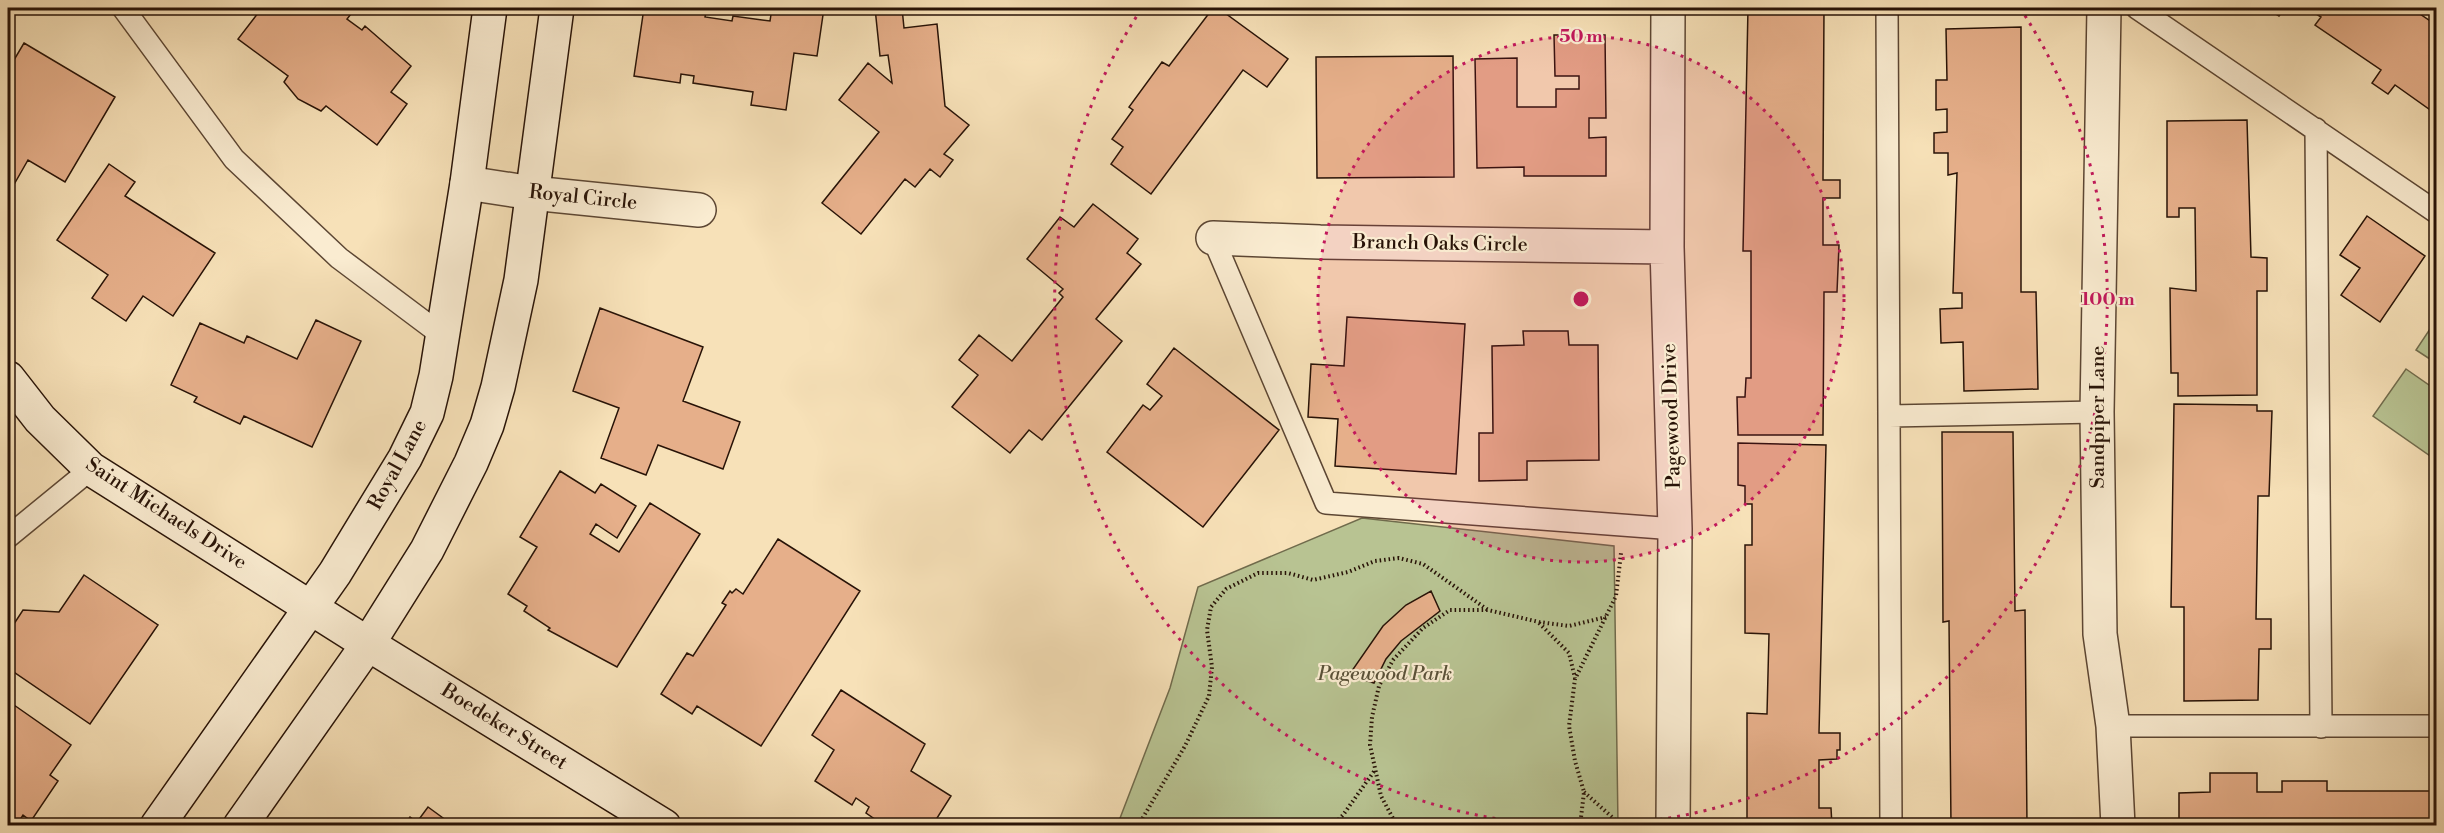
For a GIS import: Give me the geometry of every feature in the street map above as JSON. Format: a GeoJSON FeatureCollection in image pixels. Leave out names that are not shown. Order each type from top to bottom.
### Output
{"type":"FeatureCollection","features":[{"type":"Feature","properties":{"kind":"street","name":"Royal Lane"},"geometry":{"type":"LineString","coordinates":[[157,825],[335,573],[405,458],[427,413],[443,336],[467,183],[490,8]]}},
{"type":"Feature","properties":{"kind":"street"},"geometry":{"type":"LineString","coordinates":[[240,825],[356,636],[427,550],[471,463],[487,425],[498,387],[521,280],[557,8]]}},
{"type":"Feature","properties":{"kind":"street","name":"Pagewood Drive"},"geometry":{"type":"LineString","coordinates":[[1668,8],[1667,247],[1675,529],[1673,825]]}},
{"type":"Feature","properties":{"kind":"street","name":"Sandpiper Lane"},"geometry":{"type":"LineString","coordinates":[[2104,8],[2097,412],[2100,634],[2113,726],[2118,825]]}},
{"type":"Feature","properties":{"kind":"street","name":"Royal Circle"},"geometry":{"type":"LineString","coordinates":[[467,183],[531,193],[699,210]]}},
{"type":"Feature","properties":{"kind":"street","name":"Branch Oaks Circle"},"geometry":{"type":"LineString","coordinates":[[1213,238],[1320,242],[1667,247]]}},
{"type":"Feature","properties":{"kind":"street","name":"Saint Michaels Drive"},"geometry":{"type":"LineString","coordinates":[[8,378],[40,419],[91,469],[356,636]]}},
{"type":"Feature","properties":{"kind":"street","name":"Boedeker Street"},"geometry":{"type":"LineString","coordinates":[[356,636],[663,825]]}},
{"type":"Feature","properties":{"kind":"lane"},"geometry":{"type":"LineString","coordinates":[[123,8],[234,159],[339,258],[443,336]]}},
{"type":"Feature","properties":{"kind":"lane"},"geometry":{"type":"LineString","coordinates":[[1887,8],[1891,825]]}},
{"type":"Feature","properties":{"kind":"lane"},"geometry":{"type":"LineString","coordinates":[[2137,8],[2436,212]]}},
{"type":"Feature","properties":{"kind":"lane"},"geometry":{"type":"LineString","coordinates":[[2316,129],[2321,727]]}},
{"type":"Feature","properties":{"kind":"lane"},"geometry":{"type":"LineString","coordinates":[[1213,238],[1326,503],[1675,529]]}},
{"type":"Feature","properties":{"kind":"lane"},"geometry":{"type":"LineString","coordinates":[[1889,416],[2097,412]]}},
{"type":"Feature","properties":{"kind":"lane"},"geometry":{"type":"LineString","coordinates":[[8,537],[91,469]]}},
{"type":"Feature","properties":{"kind":"lane"},"geometry":{"type":"LineString","coordinates":[[2113,726],[2436,726]]}},
{"type":"Feature","properties":{"kind":"path"},"geometry":{"type":"LineString","coordinates":[[1580,825],[1584,792],[1575,761],[1569,726],[1575,679],[1616,596],[1623,525]]}},
{"type":"Feature","properties":{"kind":"path"},"geometry":{"type":"LineString","coordinates":[[1138,825],[1185,746],[1209,696],[1212,668],[1207,630],[1211,607],[1226,589],[1258,573],[1288,573],[1312,580],[1348,572],[1374,561],[1399,558],[1423,564],[1488,610]]}},
{"type":"Feature","properties":{"kind":"path"},"geometry":{"type":"LineString","coordinates":[[1397,825],[1381,796],[1370,745],[1372,717],[1378,687],[1394,660],[1423,628],[1450,610],[1488,610],[1539,622],[1569,626],[1606,617]]}},
{"type":"Feature","properties":{"kind":"path"},"geometry":{"type":"LineString","coordinates":[[1539,622],[1569,653],[1575,679]]}},
{"type":"Feature","properties":{"kind":"path"},"geometry":{"type":"LineString","coordinates":[[1332,825],[1343,814],[1375,770]]}},
{"type":"Feature","properties":{"kind":"path"},"geometry":{"type":"LineString","coordinates":[[1584,792],[1622,825]]}},
{"type":"Feature","properties":{"kind":"green space"},"geometry":{"type":"Polygon","coordinates":[[[2436,320],[2436,363],[2416,350],[2436,320]]]}},
{"type":"Feature","properties":{"kind":"green space"},"geometry":{"type":"Polygon","coordinates":[[[2406,369],[2436,390],[2436,460],[2373,416],[2406,369]]]}},
{"type":"Feature","properties":{"kind":"green space","name":"Pagewood Park"},"geometry":{"type":"Polygon","coordinates":[[[1362,518],[1614,546],[1618,825],[1117,826],[1170,688],[1198,587],[1362,518]]]}},
{"type":"Feature","properties":{"kind":"building"},"geometry":{"type":"Polygon","coordinates":[[[262,8],[342,8],[351,14],[347,19],[362,30],[365,26],[411,66],[391,92],[407,104],[377,145],[326,106],[321,111],[298,99],[284,82],[288,76],[238,39],[262,8]]]}},
{"type":"Feature","properties":{"kind":"building"},"geometry":{"type":"Polygon","coordinates":[[[644,8],[707,8],[705,17],[732,21],[733,16],[770,21],[772,8],[824,8],[817,56],[794,53],[786,110],[751,105],[753,92],[693,83],[694,76],[681,74],[680,83],[634,76],[644,8]]]}},
{"type":"Feature","properties":{"kind":"building"},"geometry":{"type":"Polygon","coordinates":[[[875,8],[902,8],[904,28],[937,24],[945,106],[969,125],[944,154],[953,160],[940,177],[930,169],[915,187],[905,179],[861,234],[822,203],[879,132],[839,100],[868,63],[892,83],[888,55],[880,56],[875,8]]]}},
{"type":"Feature","properties":{"kind":"building"},"geometry":{"type":"Polygon","coordinates":[[[1213,8],[1218,8],[1288,59],[1267,87],[1243,70],[1151,194],[1111,164],[1123,147],[1112,139],[1133,110],[1129,107],[1162,62],[1169,66],[1213,8]]]}},
{"type":"Feature","properties":{"kind":"building"},"geometry":{"type":"Polygon","coordinates":[[[1748,8],[1824,8],[1823,180],[1840,180],[1840,198],[1823,198],[1823,245],[1839,245],[1837,292],[1824,292],[1823,435],[1738,435],[1737,397],[1745,397],[1746,378],[1751,378],[1751,251],[1743,251],[1748,8]]]}},
{"type":"Feature","properties":{"kind":"building"},"geometry":{"type":"Polygon","coordinates":[[[2266,8],[2285,8],[2279,16],[2266,8]]]}},
{"type":"Feature","properties":{"kind":"building"},"geometry":{"type":"Polygon","coordinates":[[[2307,8],[2411,8],[2436,25],[2436,114],[2395,85],[2388,94],[2372,83],[2381,70],[2315,25],[2321,17],[2307,8]]]}},
{"type":"Feature","properties":{"kind":"building"},"geometry":{"type":"Polygon","coordinates":[[[2021,27],[2021,292],[2036,292],[2038,389],[1964,391],[1963,342],[1941,343],[1940,309],[1962,308],[1962,293],[1953,293],[1957,173],[1948,175],[1948,153],[1934,153],[1934,133],[1947,132],[1947,109],[1936,110],[1936,80],[1947,80],[1946,29],[2021,27]]]}},
{"type":"Feature","properties":{"kind":"building"},"geometry":{"type":"Polygon","coordinates":[[[1554,35],[1605,35],[1606,118],[1589,118],[1589,138],[1606,137],[1606,176],[1524,176],[1524,167],[1477,168],[1475,59],[1517,58],[1517,107],[1556,107],[1556,89],[1579,89],[1579,76],[1555,76],[1554,35]]]}},
{"type":"Feature","properties":{"kind":"building"},"geometry":{"type":"Polygon","coordinates":[[[24,43],[115,97],[65,182],[28,160],[8,195],[8,70],[24,43]]]}},
{"type":"Feature","properties":{"kind":"building"},"geometry":{"type":"Polygon","coordinates":[[[1453,56],[1454,177],[1317,178],[1316,57],[1453,56]]]}},
{"type":"Feature","properties":{"kind":"building"},"geometry":{"type":"Polygon","coordinates":[[[2247,120],[2251,257],[2267,258],[2267,291],[2257,291],[2257,395],[2178,396],[2178,373],[2171,373],[2170,288],[2196,291],[2195,208],[2179,208],[2179,217],[2167,217],[2167,121],[2247,120]]]}},
{"type":"Feature","properties":{"kind":"building"},"geometry":{"type":"Polygon","coordinates":[[[109,164],[135,182],[125,196],[215,253],[173,316],[143,296],[126,321],[92,298],[108,275],[57,240],[109,164]]]}},
{"type":"Feature","properties":{"kind":"building"},"geometry":{"type":"Polygon","coordinates":[[[1093,204],[1138,239],[1127,253],[1141,264],[1096,319],[1122,341],[1042,440],[1029,430],[1010,453],[952,407],[978,375],[959,360],[979,335],[1012,361],[1063,297],[1059,293],[1063,289],[1027,259],[1060,217],[1074,227],[1093,204]]]}},
{"type":"Feature","properties":{"kind":"building"},"geometry":{"type":"Polygon","coordinates":[[[2367,216],[2425,256],[2380,322],[2341,295],[2360,268],[2340,255],[2367,216]]]}},
{"type":"Feature","properties":{"kind":"building"},"geometry":{"type":"Polygon","coordinates":[[[600,308],[703,347],[683,401],[740,422],[723,469],[658,445],[646,475],[601,458],[619,408],[573,391],[600,308]]]}},
{"type":"Feature","properties":{"kind":"building"},"geometry":{"type":"Polygon","coordinates":[[[1347,317],[1465,324],[1456,474],[1335,466],[1338,419],[1308,417],[1311,364],[1344,366],[1347,317]]]}},
{"type":"Feature","properties":{"kind":"building"},"geometry":{"type":"Polygon","coordinates":[[[316,320],[361,341],[312,447],[244,416],[240,424],[194,402],[197,397],[171,385],[200,323],[244,343],[247,336],[297,359],[316,320]]]}},
{"type":"Feature","properties":{"kind":"building"},"geometry":{"type":"Polygon","coordinates":[[[1523,331],[1568,331],[1569,345],[1598,345],[1599,460],[1527,461],[1527,480],[1479,481],[1479,433],[1493,433],[1492,346],[1524,345],[1523,331]]]}},
{"type":"Feature","properties":{"kind":"building"},"geometry":{"type":"Polygon","coordinates":[[[1174,348],[1279,430],[1203,527],[1107,452],[1143,405],[1150,410],[1162,396],[1147,384],[1174,348]]]}},
{"type":"Feature","properties":{"kind":"building"},"geometry":{"type":"Polygon","coordinates":[[[2174,404],[2257,405],[2257,411],[2272,411],[2269,496],[2258,496],[2256,619],[2271,619],[2271,649],[2259,649],[2258,700],[2184,701],[2184,607],[2171,607],[2174,404]]]}},
{"type":"Feature","properties":{"kind":"building"},"geometry":{"type":"Polygon","coordinates":[[[1942,432],[2013,432],[2015,611],[2025,610],[2027,826],[1951,826],[1949,621],[1943,622],[1942,432]]]}},
{"type":"Feature","properties":{"kind":"building"},"geometry":{"type":"Polygon","coordinates":[[[1738,443],[1826,445],[1819,733],[1840,733],[1840,750],[1837,750],[1837,759],[1819,760],[1819,808],[1831,808],[1832,826],[1747,826],[1747,713],[1767,714],[1769,634],[1745,633],[1745,545],[1752,545],[1752,504],[1745,504],[1745,486],[1738,485],[1738,443]]]}},
{"type":"Feature","properties":{"kind":"building"},"geometry":{"type":"Polygon","coordinates":[[[560,471],[595,493],[601,484],[636,506],[617,538],[596,524],[590,534],[619,552],[650,503],[700,534],[617,667],[548,630],[550,628],[524,611],[527,606],[508,594],[537,547],[520,537],[560,471]]]}},
{"type":"Feature","properties":{"kind":"building"},"geometry":{"type":"Polygon","coordinates":[[[778,539],[860,591],[761,746],[697,706],[692,714],[661,694],[687,653],[693,656],[726,605],[722,603],[730,591],[732,593],[736,589],[743,594],[778,539]]]}},
{"type":"Feature","properties":{"kind":"building"},"geometry":{"type":"Polygon","coordinates":[[[84,575],[158,625],[90,724],[8,668],[8,633],[23,610],[59,612],[84,575]]]}},
{"type":"Feature","properties":{"kind":"building"},"geometry":{"type":"Polygon","coordinates":[[[1431,591],[1440,611],[1401,641],[1386,659],[1374,683],[1349,675],[1383,626],[1406,605],[1431,591]]]}},
{"type":"Feature","properties":{"kind":"building"},"geometry":{"type":"Polygon","coordinates":[[[841,690],[925,744],[911,771],[951,796],[932,826],[909,826],[903,822],[901,826],[885,826],[866,813],[869,807],[856,798],[852,805],[815,781],[834,750],[812,735],[841,690]]]}},
{"type":"Feature","properties":{"kind":"building"},"geometry":{"type":"Polygon","coordinates":[[[14,705],[71,745],[50,775],[58,781],[31,821],[23,815],[16,826],[8,826],[8,715],[14,705]]]}},
{"type":"Feature","properties":{"kind":"building"},"geometry":{"type":"Polygon","coordinates":[[[2210,773],[2257,773],[2257,792],[2282,792],[2282,781],[2327,781],[2327,791],[2436,791],[2436,826],[2179,826],[2179,793],[2210,792],[2210,773]]]}},
{"type":"Feature","properties":{"kind":"building"},"geometry":{"type":"Polygon","coordinates":[[[428,807],[454,826],[404,826],[410,817],[417,822],[428,807]]]}}]}
